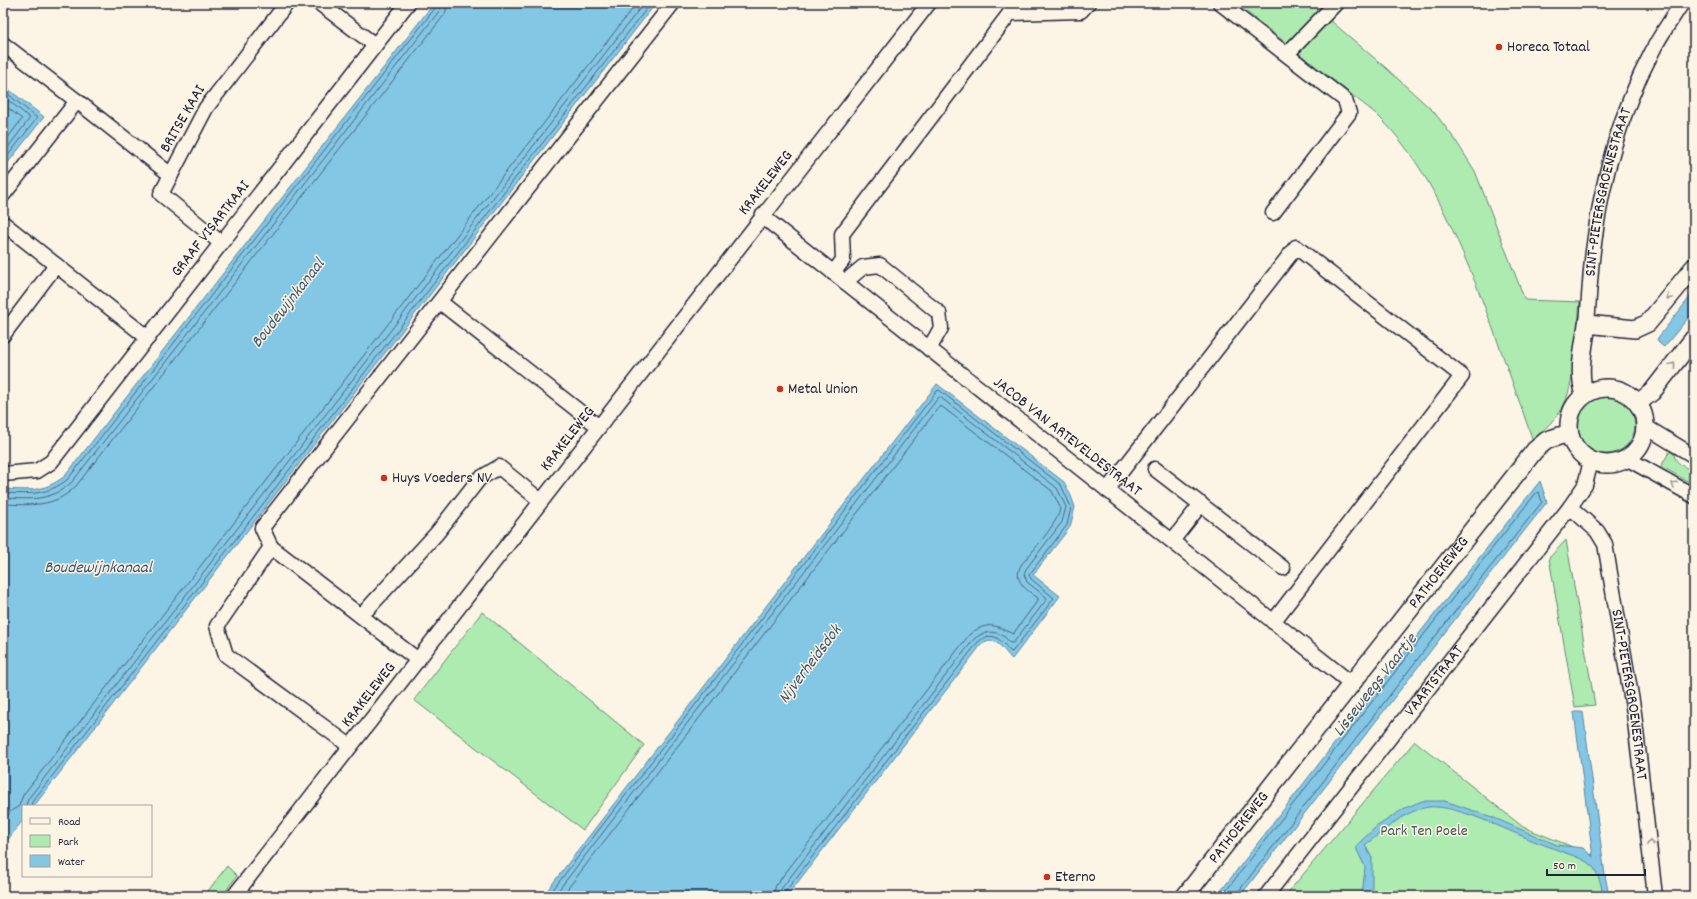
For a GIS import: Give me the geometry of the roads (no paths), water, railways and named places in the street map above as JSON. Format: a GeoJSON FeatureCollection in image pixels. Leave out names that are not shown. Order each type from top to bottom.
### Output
{"type":"FeatureCollection","features":[{"type":"Feature","properties":{"kind":"main road"},"geometry":{"type":"LineString","coordinates":[[1587,324],[1635,329],[1648,323],[1694,267]]}},
{"type":"Feature","properties":{"kind":"main road","name":"SINT-PIETERSGROENESTRAAT"},"geometry":{"type":"LineString","coordinates":[[1585,395],[1581,383],[1580,373],[1587,324]]}},
{"type":"Feature","properties":{"kind":"main road"},"geometry":{"type":"LineString","coordinates":[[1638,403],[1652,392],[1694,338]]}},
{"type":"Feature","properties":{"kind":"main road"},"geometry":{"type":"LineString","coordinates":[[1607,388],[1619,389],[1630,395],[1638,403],[1644,415],[1646,427],[1643,440],[1637,450],[1628,459],[1616,464],[1602,464],[1591,461],[1580,454],[1573,444],[1569,433],[1571,411],[1577,402],[1595,389],[1607,388]]}},
{"type":"Feature","properties":{"kind":"main road","name":"PATHOEKEWEG"},"geometry":{"type":"LineString","coordinates":[[1185,896],[1535,450],[1547,440],[1569,433]]}},
{"type":"Feature","properties":{"kind":"street","name":"BRITSE KAAI"},"geometry":{"type":"LineString","coordinates":[[221,243],[161,194],[206,108],[287,3]]}},
{"type":"Feature","properties":{"kind":"street"},"geometry":{"type":"LineString","coordinates":[[319,3],[375,45]]}},
{"type":"Feature","properties":{"kind":"street","name":"GRAAF VISARTKAAI"},"geometry":{"type":"LineString","coordinates":[[3,474],[37,471],[51,462],[408,3]]}},
{"type":"Feature","properties":{"kind":"street"},"geometry":{"type":"LineString","coordinates":[[418,660],[271,547],[262,528],[672,3]]}},
{"type":"Feature","properties":{"kind":"street","name":"KRAKELEWEG"},"geometry":{"type":"LineString","coordinates":[[234,896],[929,3]]}},
{"type":"Feature","properties":{"kind":"street"},"geometry":{"type":"LineString","coordinates":[[833,273],[843,260],[842,234],[1010,13],[1081,11],[1088,3]]}},
{"type":"Feature","properties":{"kind":"street"},"geometry":{"type":"LineString","coordinates":[[1220,3],[1345,100],[1349,113],[1273,213]]}},
{"type":"Feature","properties":{"kind":"street"},"geometry":{"type":"LineString","coordinates":[[1287,54],[1336,3]]}},
{"type":"Feature","properties":{"kind":"street","name":"SINT-PIETERSGROENESTRAAT"},"geometry":{"type":"LineString","coordinates":[[1587,324],[1593,251],[1604,188],[1617,139],[1636,86],[1649,57],[1682,3]]}},
{"type":"Feature","properties":{"kind":"street"},"geometry":{"type":"LineString","coordinates":[[3,44],[172,175]]}},
{"type":"Feature","properties":{"kind":"street"},"geometry":{"type":"LineString","coordinates":[[3,195],[77,101]]}},
{"type":"Feature","properties":{"kind":"street","name":"JACOB VAN ARTEVELDESTRAAT"},"geometry":{"type":"LineString","coordinates":[[762,216],[1352,684]]}},
{"type":"Feature","properties":{"kind":"street"},"geometry":{"type":"LineString","coordinates":[[3,223],[148,338]]}},
{"type":"Feature","properties":{"kind":"street"},"geometry":{"type":"LineString","coordinates":[[1107,490],[1296,247],[1462,376],[1273,622]]}},
{"type":"Feature","properties":{"kind":"street"},"geometry":{"type":"LineString","coordinates":[[3,335],[56,265]]}},
{"type":"Feature","properties":{"kind":"street"},"geometry":{"type":"LineString","coordinates":[[845,282],[863,267],[880,265],[938,313],[941,328],[929,349]]}},
{"type":"Feature","properties":{"kind":"street"},"geometry":{"type":"LineString","coordinates":[[440,302],[599,427]]}},
{"type":"Feature","properties":{"kind":"street"},"geometry":{"type":"LineString","coordinates":[[1646,427],[1694,456]]}},
{"type":"Feature","properties":{"kind":"street"},"geometry":{"type":"LineString","coordinates":[[1628,459],[1694,496]]}},
{"type":"Feature","properties":{"kind":"street","name":"VAARTSTRAAT"},"geometry":{"type":"LineString","coordinates":[[1266,896],[1570,507],[1585,485],[1591,461]]}},
{"type":"Feature","properties":{"kind":"street"},"geometry":{"type":"LineString","coordinates":[[361,616],[436,533],[479,479],[498,467],[541,501]]}},
{"type":"Feature","properties":{"kind":"street"},"geometry":{"type":"LineString","coordinates":[[1156,469],[1283,568]]}},
{"type":"Feature","properties":{"kind":"street"},"geometry":{"type":"LineString","coordinates":[[1172,541],[1201,504]]}},
{"type":"Feature","properties":{"kind":"street","name":"SINT-PIETERSGROENESTRAAT"},"geometry":{"type":"LineString","coordinates":[[1570,507],[1597,532],[1605,544],[1634,713],[1655,896]]}},
{"type":"Feature","properties":{"kind":"street"},"geometry":{"type":"LineString","coordinates":[[271,547],[217,626],[226,655],[350,746]]}},
{"type":"Feature","properties":{"kind":"water","name":"Boudewijnkanaal"},"geometry":{"type":"Polygon","coordinates":[[[434,3],[656,3],[35,805],[22,805],[22,821],[3,846],[3,489],[28,490],[42,488],[65,476],[434,3]]]}},
{"type":"Feature","properties":{"kind":"water"},"geometry":{"type":"Polygon","coordinates":[[[3,85],[44,117],[3,169],[3,85]]]}},
{"type":"Feature","properties":{"kind":"water"},"geometry":{"type":"Polygon","coordinates":[[[1694,292],[1694,311],[1664,347],[1657,339],[1694,292]]]}},
{"type":"Feature","properties":{"kind":"water","name":"Nijverheidsdok"},"geometry":{"type":"Polygon","coordinates":[[[937,384],[1064,482],[1075,507],[1070,527],[1033,575],[1060,596],[1012,659],[1002,647],[995,642],[986,642],[981,645],[787,896],[543,896],[937,384]]]}},
{"type":"Feature","properties":{"kind":"water"},"geometry":{"type":"Polygon","coordinates":[[[1540,481],[1547,502],[1240,896],[1217,896],[1418,635],[1540,481]]]}},
{"type":"Feature","properties":{"kind":"water"},"geometry":{"type":"Polygon","coordinates":[[[1574,712],[1583,712],[1609,896],[1603,896],[1601,884],[1596,871],[1591,865],[1583,860],[1471,815],[1440,807],[1429,807],[1412,812],[1403,817],[1365,845],[1372,858],[1372,888],[1370,896],[1362,896],[1365,867],[1356,848],[1359,843],[1376,827],[1405,808],[1422,801],[1445,801],[1492,817],[1557,845],[1583,848],[1593,857],[1574,712]]]}},
{"type":"Feature","properties":{"kind":"place","name":"Horeca Totaal"},"geometry":{"type":"Point","coordinates":[1499,47]}},
{"type":"Feature","properties":{"kind":"place","name":"Metal Union"},"geometry":{"type":"Point","coordinates":[780,389]}},
{"type":"Feature","properties":{"kind":"place","name":"Huys Voeders NV"},"geometry":{"type":"Point","coordinates":[384,478]}},
{"type":"Feature","properties":{"kind":"place","name":"Eterno"},"geometry":{"type":"Point","coordinates":[1047,877]}},
{"type":"Feature","properties":{"kind":"water label","name":"Lisseweegs Vaartje"},"geometry":{"type":"Point","coordinates":[1376,686]}},
{"type":"Feature","properties":{"kind":"park label","name":"Park Ten Poele"},"geometry":{"type":"Point","coordinates":[1424,831]}}]}
